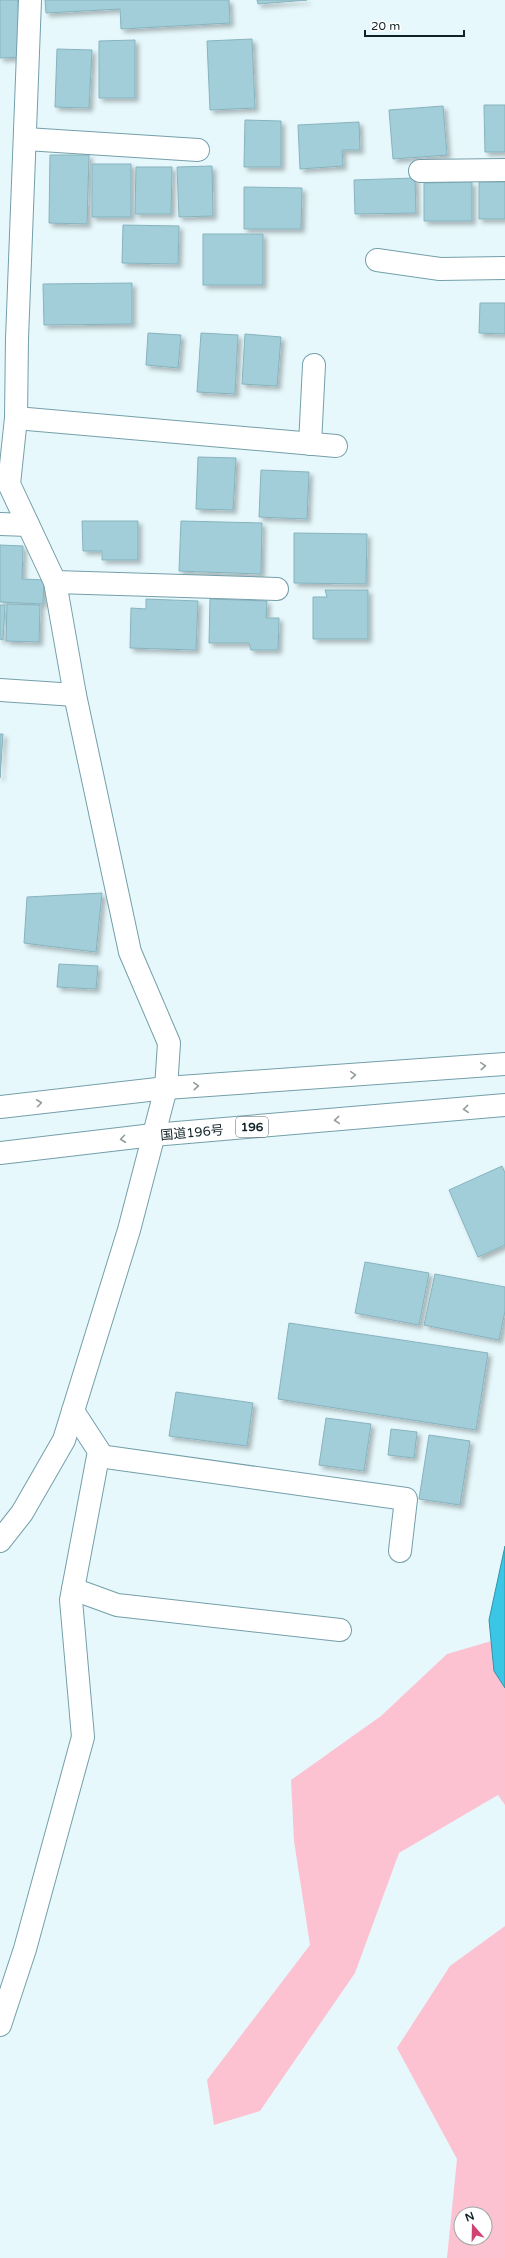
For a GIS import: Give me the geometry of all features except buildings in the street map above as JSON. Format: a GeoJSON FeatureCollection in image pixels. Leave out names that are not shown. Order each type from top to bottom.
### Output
{"type":"FeatureCollection","features":[{"type":"Feature","properties":{"kind":"main road"},"geometry":{"type":"LineString","coordinates":[[0,1541],[22,1514],[64,1440],[129,1230],[166,1088],[169,1044],[130,952],[75,695],[55,582],[9,484],[16,418],[8,338],[26,139],[30,0]]}},
{"type":"Feature","properties":{"kind":"main road"},"geometry":{"type":"LineString","coordinates":[[26,139],[198,150]]}},
{"type":"Feature","properties":{"kind":"main road"},"geometry":{"type":"LineString","coordinates":[[420,171],[505,170]]}},
{"type":"Feature","properties":{"kind":"main road"},"geometry":{"type":"LineString","coordinates":[[377,260],[440,269],[505,268]]}},
{"type":"Feature","properties":{"kind":"main road"},"geometry":{"type":"LineString","coordinates":[[310,444],[314,365]]}},
{"type":"Feature","properties":{"kind":"main road"},"geometry":{"type":"LineString","coordinates":[[16,418],[336,446]]}},
{"type":"Feature","properties":{"kind":"main road"},"geometry":{"type":"LineString","coordinates":[[0,524],[28,525]]}},
{"type":"Feature","properties":{"kind":"main road"},"geometry":{"type":"LineString","coordinates":[[55,582],[277,589]]}},
{"type":"Feature","properties":{"kind":"main road"},"geometry":{"type":"LineString","coordinates":[[0,690],[75,695]]}},
{"type":"Feature","properties":{"kind":"main road"},"geometry":{"type":"LineString","coordinates":[[0,1107],[166,1088],[505,1064]]}},
{"type":"Feature","properties":{"kind":"main road","name":"国道196号"},"geometry":{"type":"LineString","coordinates":[[0,1153],[153,1135],[505,1105]]}},
{"type":"Feature","properties":{"kind":"main road"},"geometry":{"type":"LineString","coordinates":[[0,2025],[25,1949],[83,1737],[71,1600],[100,1452],[73,1411]]}},
{"type":"Feature","properties":{"kind":"main road"},"geometry":{"type":"LineString","coordinates":[[99,1456],[406,1499],[400,1551]]}},
{"type":"Feature","properties":{"kind":"main road"},"geometry":{"type":"LineString","coordinates":[[73,1589],[116,1605],[340,1630]]}},
{"type":"Feature","properties":{"kind":"shaded area"},"geometry":{"type":"Polygon","coordinates":[[[505,1637],[505,1805],[498,1795],[399,1853],[355,1973],[260,2111],[214,2125],[207,2080],[310,1945],[294,1841],[291,1780],[381,1716],[447,1654],[505,1637]]]}},
{"type":"Feature","properties":{"kind":"shaded area"},"geometry":{"type":"Polygon","coordinates":[[[505,1926],[505,2258],[447,2258],[457,2159],[397,2048],[450,1966],[505,1926]]]}},
{"type":"Feature","properties":{"kind":"water"},"geometry":{"type":"Polygon","coordinates":[[[505,1546],[505,1688],[494,1671],[489,1620],[505,1546]]]}}]}
